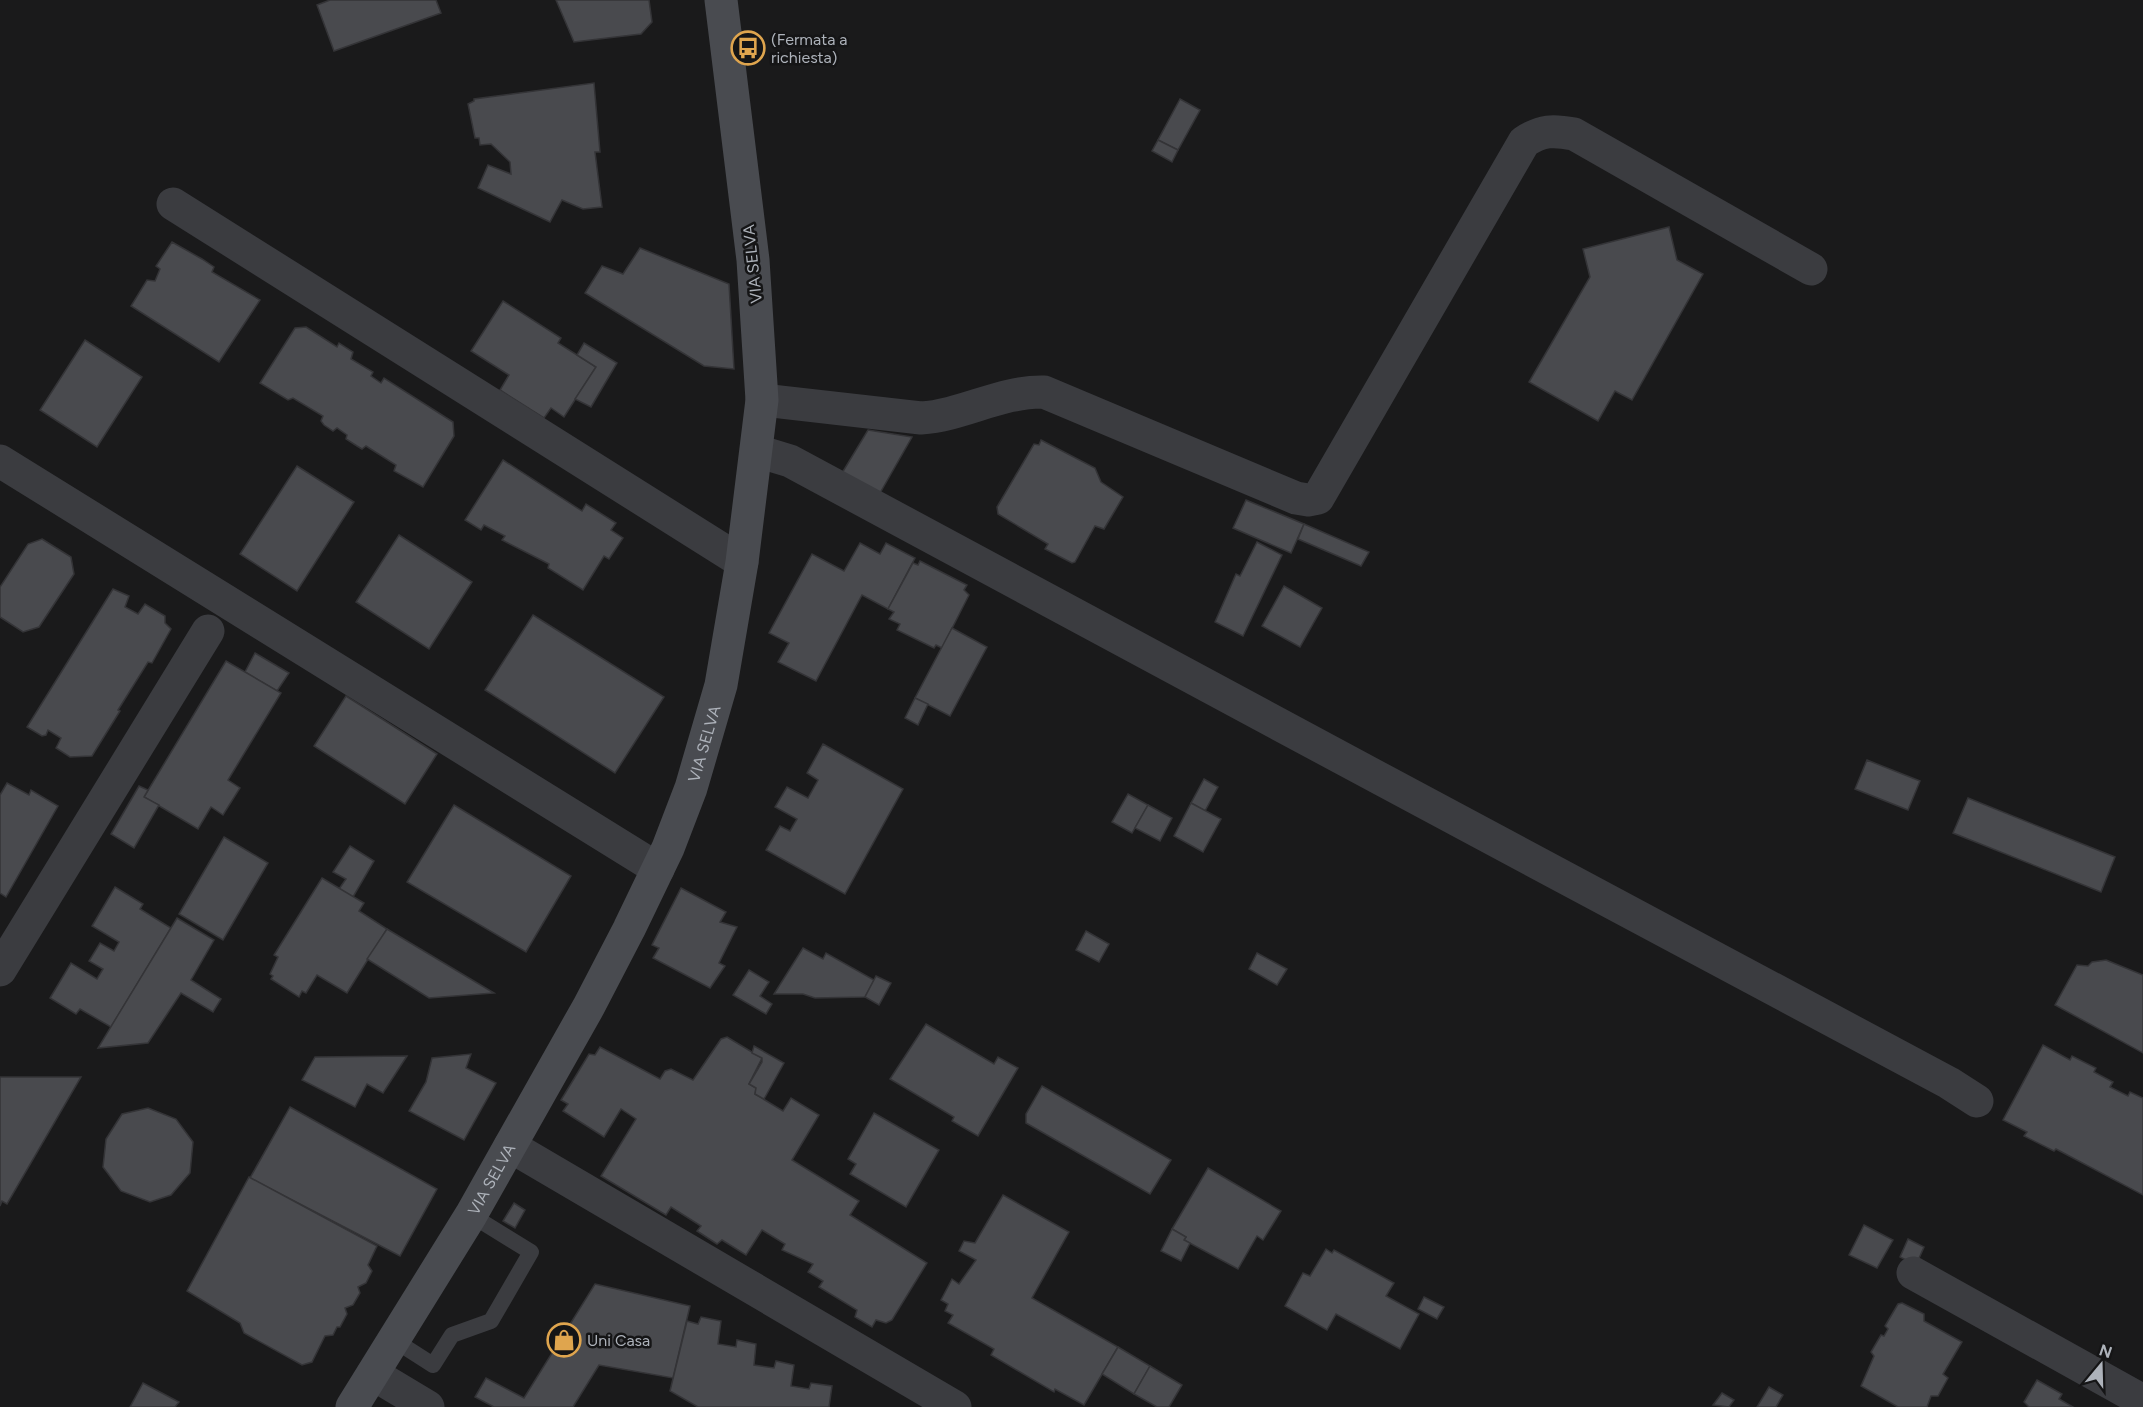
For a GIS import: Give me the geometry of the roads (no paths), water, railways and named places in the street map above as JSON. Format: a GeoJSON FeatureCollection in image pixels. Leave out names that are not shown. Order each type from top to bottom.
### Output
{"type":"FeatureCollection","features":[{"type":"Feature","properties":{"kind":"street","name":"VIA SELVA"},"geometry":{"type":"LineString","coordinates":[[352,1407],[471,1215],[589,1006],[658,869],[691,788],[721,685],[742,562],[762,400],[753,260],[721,0]]}},
{"type":"Feature","properties":{"kind":"street"},"geometry":{"type":"LineString","coordinates":[[762,400],[921,418],[944,416],[1005,395],[1044,392],[1296,498],[1308,501],[1318,498],[1524,142],[1537,133],[1551,130],[1574,134],[1811,269]]}},
{"type":"Feature","properties":{"kind":"street"},"geometry":{"type":"LineString","coordinates":[[172,204],[742,562]]}},
{"type":"Feature","properties":{"kind":"street"},"geometry":{"type":"LineString","coordinates":[[757,451],[790,461],[1262,713],[1560,877],[1939,1077],[1977,1101]]}},
{"type":"Feature","properties":{"kind":"street"},"geometry":{"type":"LineString","coordinates":[[0,460],[658,869]]}},
{"type":"Feature","properties":{"kind":"street"},"geometry":{"type":"LineString","coordinates":[[0,970],[208,631]]}},
{"type":"Feature","properties":{"kind":"street"},"geometry":{"type":"LineString","coordinates":[[510,1146],[955,1407]]}},
{"type":"Feature","properties":{"kind":"street"},"geometry":{"type":"LineString","coordinates":[[1913,1273],[2143,1401]]}},
{"type":"Feature","properties":{"kind":"street"},"geometry":{"type":"LineString","coordinates":[[373,1374],[428,1407]]}},
{"type":"Feature","properties":{"kind":"lane"},"geometry":{"type":"LineString","coordinates":[[394,1340],[433,1365],[452,1335],[491,1321],[531,1252],[471,1215]]}},
{"type":"Feature","properties":{"kind":"place","name":"(Fermata a richiesta)"},"geometry":{"type":"Point","coordinates":[748,48]}},
{"type":"Feature","properties":{"kind":"place","name":"Uni Casa"},"geometry":{"type":"Point","coordinates":[564,1340]}}]}
